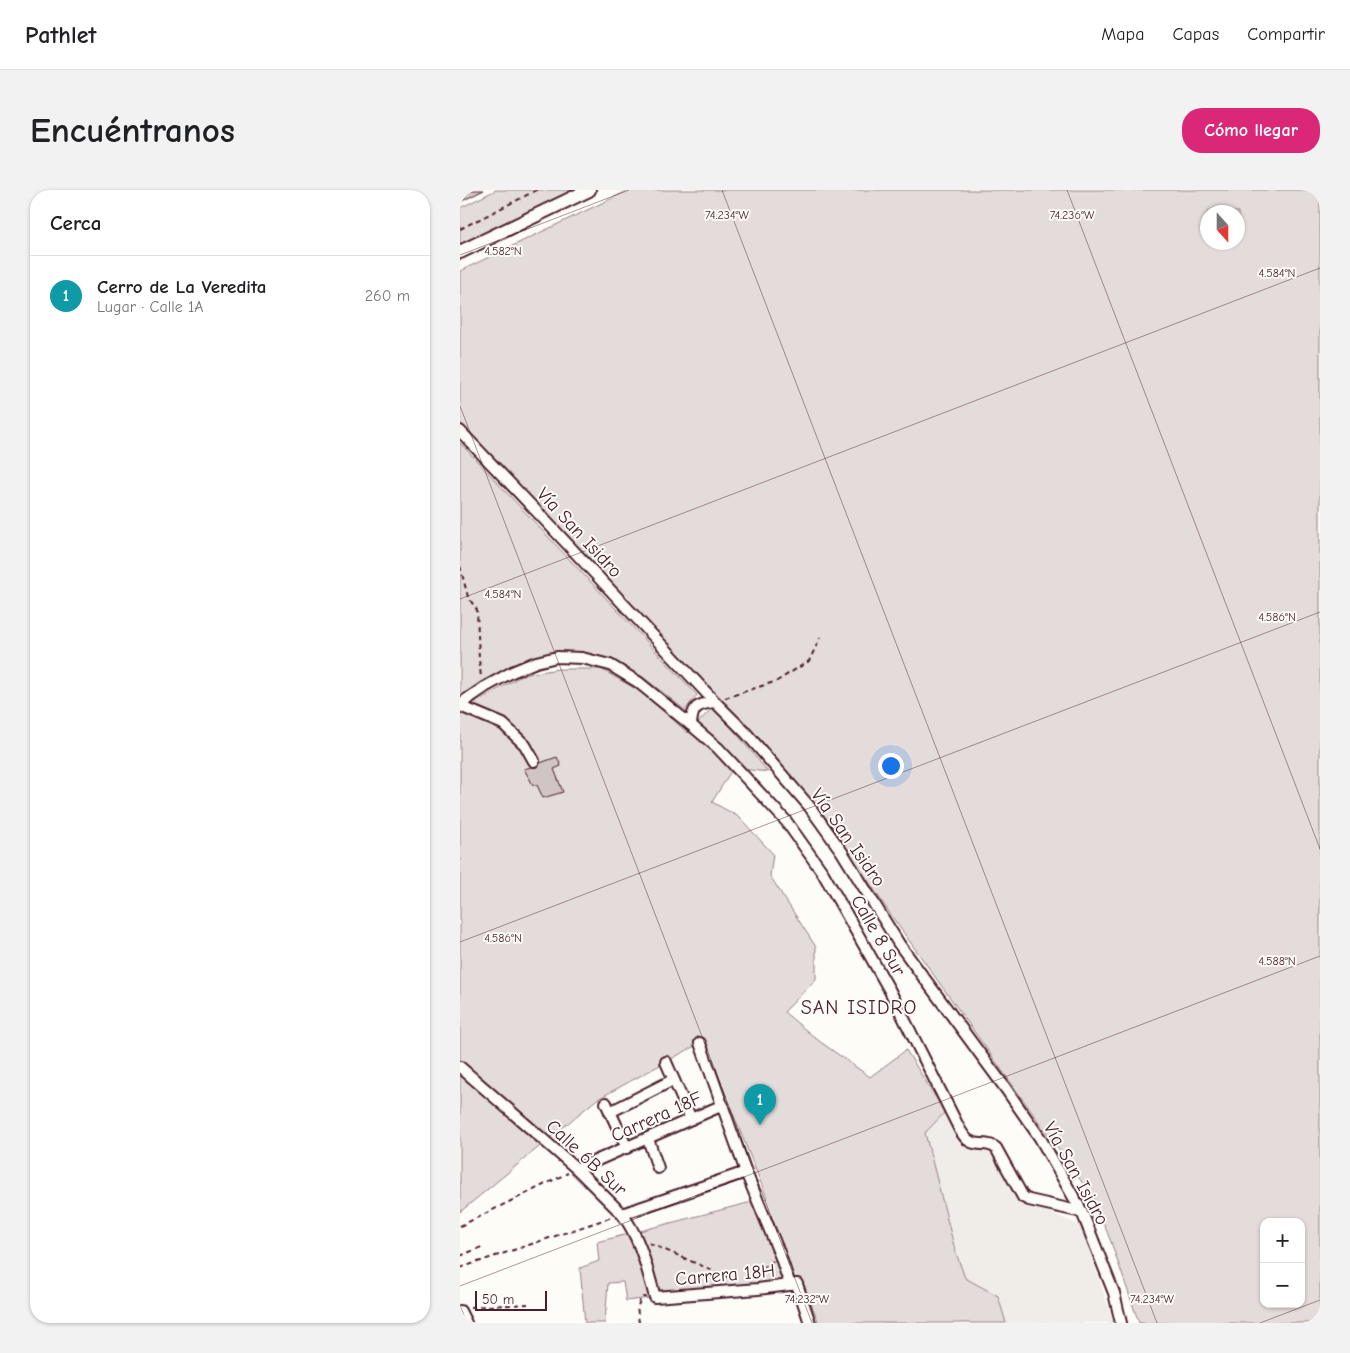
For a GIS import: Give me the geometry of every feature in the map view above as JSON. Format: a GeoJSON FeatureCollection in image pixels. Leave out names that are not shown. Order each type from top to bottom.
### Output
{"type":"FeatureCollection","features":[{"type":"Feature","properties":{"kind":"main road"},"geometry":{"type":"LineString","coordinates":[[460,252],[588,190]]}},
{"type":"Feature","properties":{"kind":"street","name":"Vía San Isidro"},"geometry":{"type":"LineString","coordinates":[[460,431],[746,733],[814,812],[842,852],[899,944],[1040,1138],[1082,1212],[1114,1293],[1121,1323]]}},
{"type":"Feature","properties":{"kind":"street","name":"Calle 8 Sur"},"geometry":{"type":"LineString","coordinates":[[460,705],[484,687],[536,662],[557,657],[582,658],[610,665],[638,682],[691,725],[718,748],[786,821],[823,873],[890,991],[960,1130],[967,1140],[974,1144],[992,1145],[996,1148],[1023,1197],[1082,1212]]}},
{"type":"Feature","properties":{"kind":"street"},"geometry":{"type":"LineString","coordinates":[[691,725],[695,708],[704,703],[715,702]]}},
{"type":"Feature","properties":{"kind":"street"},"geometry":{"type":"LineString","coordinates":[[460,705],[503,724],[525,745],[534,761]]}},
{"type":"Feature","properties":{"kind":"street"},"geometry":{"type":"LineString","coordinates":[[700,1043],[746,1172],[810,1323]]}},
{"type":"Feature","properties":{"kind":"street"},"geometry":{"type":"LineString","coordinates":[[666,1062],[691,1120]]}},
{"type":"Feature","properties":{"kind":"street","name":"Calle 6B Sur"},"geometry":{"type":"LineString","coordinates":[[460,1066],[576,1169],[622,1214],[635,1236],[655,1297]]}},
{"type":"Feature","properties":{"kind":"street"},"geometry":{"type":"LineString","coordinates":[[627,1148],[608,1108],[673,1080]]}},
{"type":"Feature","properties":{"kind":"street","name":"Carrera 18F"},"geometry":{"type":"LineString","coordinates":[[576,1169],[723,1106]]}},
{"type":"Feature","properties":{"kind":"street"},"geometry":{"type":"LineString","coordinates":[[648,1139],[658,1168]]}},
{"type":"Feature","properties":{"kind":"street"},"geometry":{"type":"LineString","coordinates":[[622,1214],[746,1172]]}},
{"type":"Feature","properties":{"kind":"street","name":"Carrera 18H"},"geometry":{"type":"LineString","coordinates":[[655,1297],[794,1285]]}},
{"type":"Feature","properties":{"kind":"street"},"geometry":{"type":"LineString","coordinates":[[465,1309],[466,1323]]}},
{"type":"Feature","properties":{"kind":"path"},"geometry":{"type":"LineString","coordinates":[[460,229],[537,190]]}},
{"type":"Feature","properties":{"kind":"path"},"geometry":{"type":"LineString","coordinates":[[460,566],[468,597],[477,610],[479,659],[484,687]]}},
{"type":"Feature","properties":{"kind":"path"},"geometry":{"type":"LineString","coordinates":[[715,702],[777,681],[809,661],[820,638]]}},
{"type":"Feature","properties":{"kind":"path"},"geometry":{"type":"LineString","coordinates":[[460,1226],[576,1169]]}},
{"type":"Feature","properties":{"kind":"path"},"geometry":{"type":"LineString","coordinates":[[460,1268],[622,1214]]}},
{"type":"Feature","properties":{"kind":"path"},"geometry":{"type":"LineString","coordinates":[[635,1236],[743,1283],[780,1255]]}},
{"type":"Feature","properties":{"kind":"path"},"geometry":{"type":"LineString","coordinates":[[460,1256],[484,1246]]}},
{"type":"Feature","properties":{"kind":"path"},"geometry":{"type":"LineString","coordinates":[[639,1323],[637,1307],[639,1302],[643,1297],[655,1297]]}},
{"type":"Feature","properties":{"kind":"path"},"geometry":{"type":"LineString","coordinates":[[465,1309],[528,1304]]}},
{"type":"Feature","properties":{"kind":"shaded area"},"geometry":{"type":"Polygon","coordinates":[[[496,190],[579,190],[460,247],[460,208],[496,190]]]}},
{"type":"Feature","properties":{"kind":"shaded area"},"geometry":{"type":"Polygon","coordinates":[[[629,190],[1320,190],[1320,1323],[1139,1323],[1094,1199],[893,918],[824,815],[782,773],[721,699],[460,423],[460,271],[629,190]]]}},
{"type":"Feature","properties":{"kind":"shaded area"},"geometry":{"type":"Polygon","coordinates":[[[460,443],[697,695],[685,710],[643,677],[611,660],[585,654],[563,652],[536,657],[509,667],[460,699],[460,443]]]}},
{"type":"Feature","properties":{"kind":"shaded area"},"geometry":{"type":"Polygon","coordinates":[[[558,669],[601,669],[641,692],[688,733],[714,706],[768,772],[733,768],[712,802],[739,817],[773,854],[770,876],[816,947],[816,979],[784,1012],[819,1041],[870,1077],[906,1050],[945,1112],[925,1133],[955,1250],[965,1278],[998,1296],[1006,1323],[819,1323],[801,1279],[626,1301],[623,1282],[608,1283],[605,1323],[585,1323],[580,1268],[599,1261],[597,1242],[767,1198],[704,1041],[596,1100],[460,1212],[460,711],[523,675],[558,669]]]}},
{"type":"Feature","properties":{"kind":"shaded area"},"geometry":{"type":"Polygon","coordinates":[[[945,1112],[966,1146],[973,1149],[992,1149],[1021,1200],[1081,1226],[1114,1323],[1006,1323],[998,1296],[965,1278],[955,1250],[925,1133],[945,1112]]]}},
{"type":"Feature","properties":{"kind":"building"},"geometry":{"type":"Polygon","coordinates":[[[460,190],[484,190],[460,202],[460,190]]]}},
{"type":"Feature","properties":{"kind":"building"},"geometry":{"type":"Polygon","coordinates":[[[557,757],[561,766],[554,769],[563,792],[543,798],[537,785],[533,785],[524,769],[537,767],[540,763],[557,757]]]}},
{"type":"Feature","properties":{"kind":"place","name":"Cerro de La Veredita"},"geometry":{"type":"Point","coordinates":[760,1125]}},
{"type":"Feature","properties":{"kind":"district","name":"SAN ISIDRO"},"geometry":{"type":"Point","coordinates":[859,1007]}}]}
